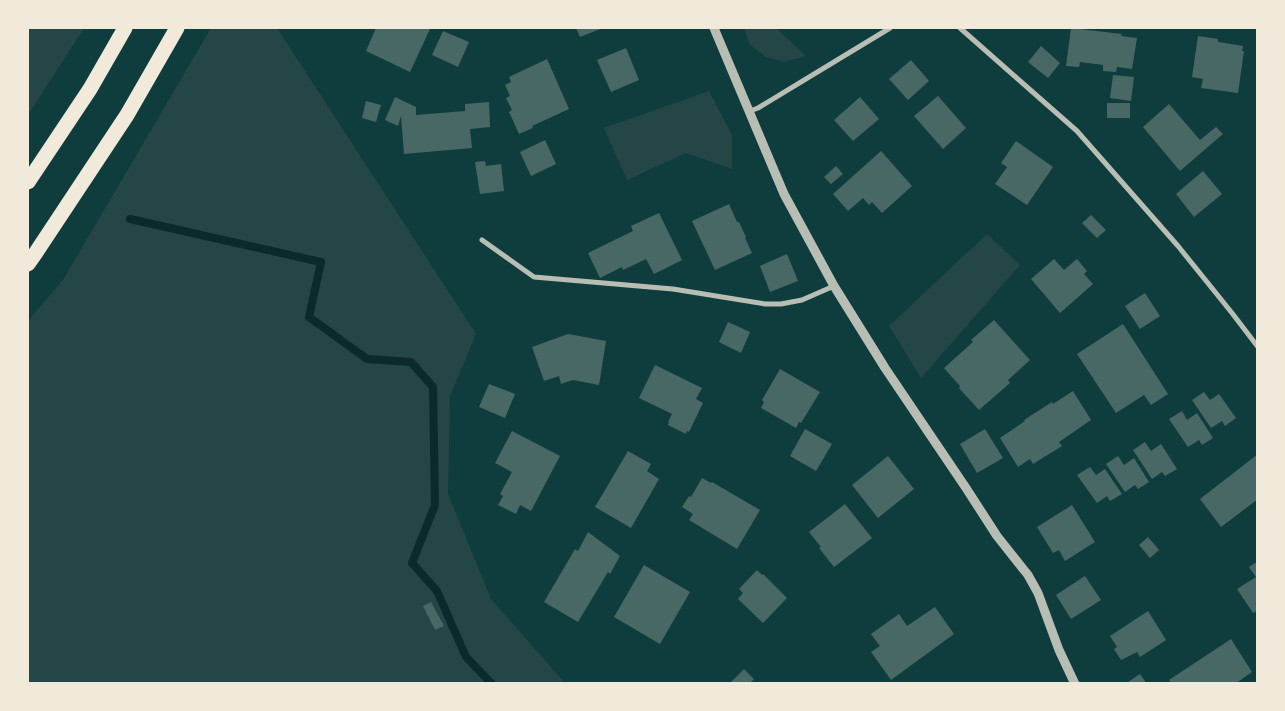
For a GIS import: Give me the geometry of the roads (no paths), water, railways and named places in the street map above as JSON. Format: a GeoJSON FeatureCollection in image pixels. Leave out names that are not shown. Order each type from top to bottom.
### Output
{"type":"FeatureCollection","features":[{"type":"Feature","properties":{"kind":"highway"},"geometry":{"type":"LineString","coordinates":[[28,182],[90,89],[125,28]]}},
{"type":"Feature","properties":{"kind":"highway"},"geometry":{"type":"LineString","coordinates":[[28,264],[127,115],[176,28]]}},
{"type":"Feature","properties":{"kind":"street"},"geometry":{"type":"LineString","coordinates":[[714,28],[784,194],[834,286],[885,368],[998,536],[1028,575],[1038,593],[1059,650],[1075,684]]}},
{"type":"Feature","properties":{"kind":"street"},"geometry":{"type":"LineString","coordinates":[[750,111],[890,28]]}},
{"type":"Feature","properties":{"kind":"street"},"geometry":{"type":"LineString","coordinates":[[960,28],[1077,131],[1178,246],[1258,347]]}},
{"type":"Feature","properties":{"kind":"street"},"geometry":{"type":"LineString","coordinates":[[482,240],[534,277],[673,289],[773,304],[802,300],[834,286]]}},
{"type":"Feature","properties":{"kind":"waterway"},"geometry":{"type":"LineString","coordinates":[[130,219],[321,262],[309,317],[367,359],[411,362],[433,387],[435,505],[412,563],[437,591],[466,657],[492,684]]}}]}
